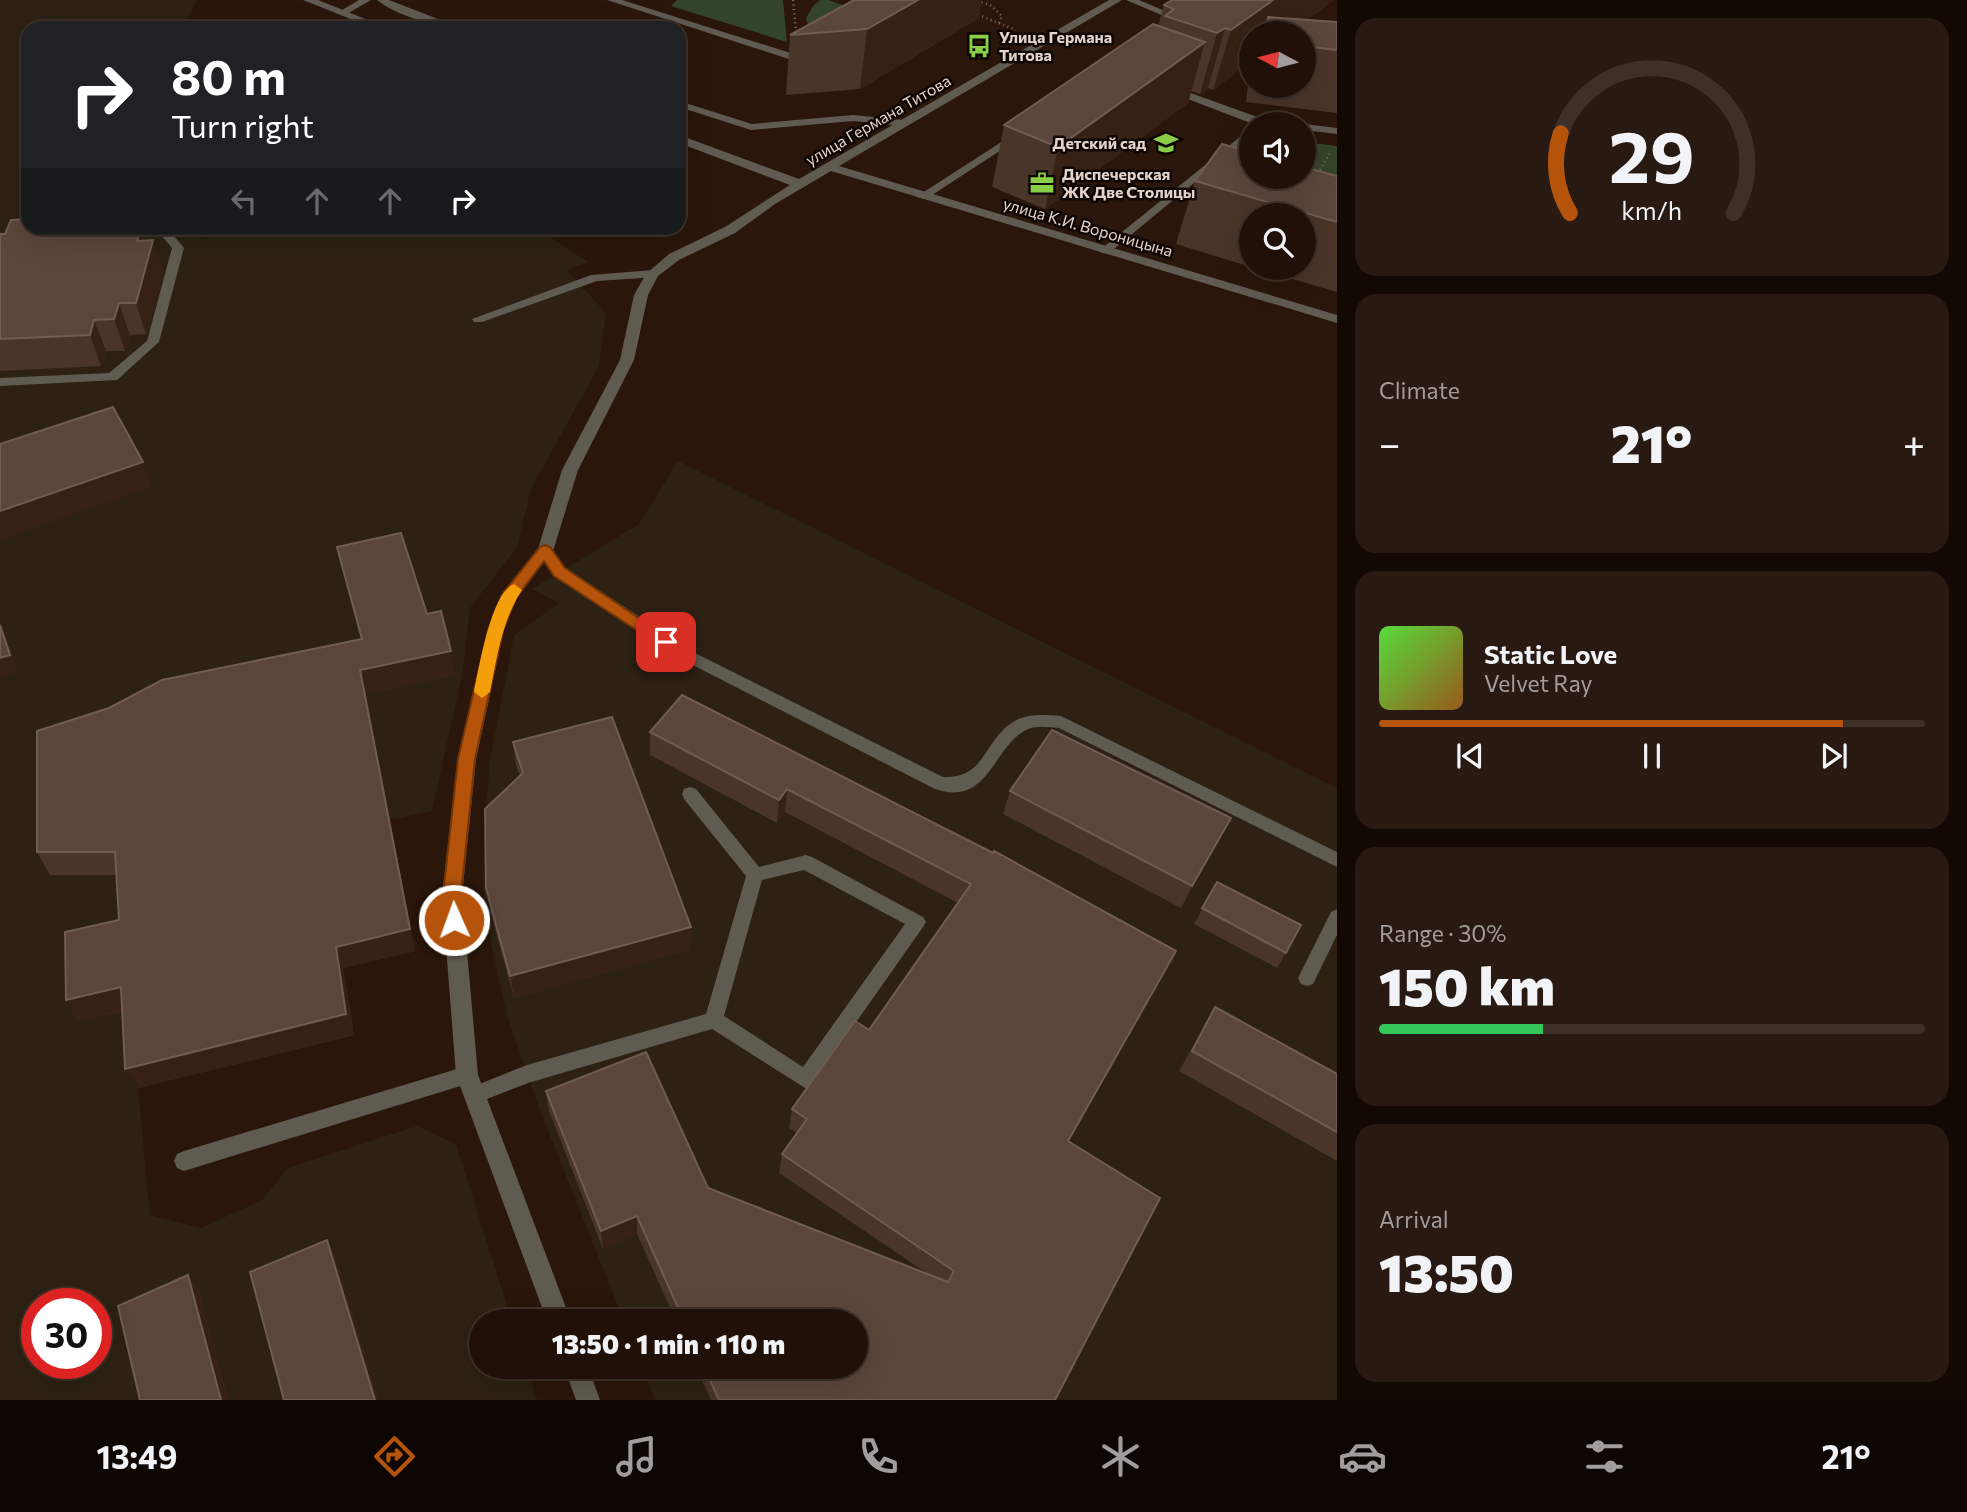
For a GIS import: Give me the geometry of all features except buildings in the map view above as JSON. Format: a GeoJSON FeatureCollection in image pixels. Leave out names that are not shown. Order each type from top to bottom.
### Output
{"type":"FeatureCollection","features":[{"type":"Feature","properties":{"kind":"street"},"geometry":{"type":"LineString","coordinates":[[308,0],[364,21]]}},
{"type":"Feature","properties":{"kind":"street","name":"улица Германа Титова"},"geometry":{"type":"LineString","coordinates":[[653,274],[674,257],[730,230],[800,184],[1117,0]]}},
{"type":"Feature","properties":{"kind":"street"},"geometry":{"type":"LineString","coordinates":[[686,142],[800,184]]}},
{"type":"Feature","properties":{"kind":"street","name":"улица К.И. Вороницына"},"geometry":{"type":"LineString","coordinates":[[829,167],[1337,319]]}},
{"type":"Feature","properties":{"kind":"street"},"geometry":{"type":"LineString","coordinates":[[554,1309],[467,1075],[452,895],[467,759],[496,630],[509,596],[545,551],[569,470],[627,360],[641,295],[653,274]]}},
{"type":"Feature","properties":{"kind":"street"},"geometry":{"type":"LineString","coordinates":[[580,1379],[588,1400]]}},
{"type":"Feature","properties":{"kind":"lane"},"geometry":{"type":"LineString","coordinates":[[342,13],[366,0]]}},
{"type":"Feature","properties":{"kind":"lane"},"geometry":{"type":"LineString","coordinates":[[382,0],[435,21]]}},
{"type":"Feature","properties":{"kind":"lane"},"geometry":{"type":"LineString","coordinates":[[612,0],[678,21]]}},
{"type":"Feature","properties":{"kind":"lane"},"geometry":{"type":"LineString","coordinates":[[1131,0],[1189,23]]}},
{"type":"Feature","properties":{"kind":"lane"},"geometry":{"type":"LineString","coordinates":[[1176,18],[1186,12]]}},
{"type":"Feature","properties":{"kind":"lane"},"geometry":{"type":"LineString","coordinates":[[686,23],[798,59],[811,58],[822,51]]}},
{"type":"Feature","properties":{"kind":"lane"},"geometry":{"type":"LineString","coordinates":[[1163,87],[1239,115]]}},
{"type":"Feature","properties":{"kind":"lane"},"geometry":{"type":"LineString","coordinates":[[686,106],[751,127],[853,118],[904,124]]}},
{"type":"Feature","properties":{"kind":"lane"},"geometry":{"type":"LineString","coordinates":[[922,197],[1027,128]]}},
{"type":"Feature","properties":{"kind":"lane"},"geometry":{"type":"LineString","coordinates":[[1316,128],[1337,131]]}},
{"type":"Feature","properties":{"kind":"lane"},"geometry":{"type":"LineString","coordinates":[[1105,251],[1239,141]]}},
{"type":"Feature","properties":{"kind":"lane"},"geometry":{"type":"LineString","coordinates":[[1191,182],[1203,186]]}},
{"type":"Feature","properties":{"kind":"lane"},"geometry":{"type":"LineString","coordinates":[[0,382],[112,377],[153,342],[178,248],[167,235]]}},
{"type":"Feature","properties":{"kind":"lane"},"geometry":{"type":"LineString","coordinates":[[478,318],[595,278],[653,274]]}},
{"type":"Feature","properties":{"kind":"lane"},"geometry":{"type":"LineString","coordinates":[[545,551],[560,572],[688,656],[942,784],[956,786],[976,779],[1015,728],[1036,720],[1061,722],[1337,860]]}},
{"type":"Feature","properties":{"kind":"lane"},"geometry":{"type":"LineString","coordinates":[[690,794],[755,875]]}},
{"type":"Feature","properties":{"kind":"lane"},"geometry":{"type":"LineString","coordinates":[[474,1095],[527,1074],[714,1020],[805,1079],[917,922],[806,862],[755,875]]}},
{"type":"Feature","properties":{"kind":"lane"},"geometry":{"type":"LineString","coordinates":[[714,1020],[755,875]]}},
{"type":"Feature","properties":{"kind":"lane"},"geometry":{"type":"LineString","coordinates":[[1307,978],[1337,917]]}},
{"type":"Feature","properties":{"kind":"lane"},"geometry":{"type":"LineString","coordinates":[[184,1161],[467,1075]]}},
{"type":"Feature","properties":{"kind":"path"},"geometry":{"type":"LineString","coordinates":[[793,0],[798,59]]}},
{"type":"Feature","properties":{"kind":"path"},"geometry":{"type":"LineString","coordinates":[[973,0],[996,8],[1002,16],[999,23]]}},
{"type":"Feature","properties":{"kind":"path"},"geometry":{"type":"LineString","coordinates":[[967,10],[1016,30]]}},
{"type":"Feature","properties":{"kind":"path"},"geometry":{"type":"LineString","coordinates":[[1316,176],[1334,146]]}},
{"type":"Feature","properties":{"kind":"shaded area"},"geometry":{"type":"Polygon","coordinates":[[[0,0],[197,0],[186,21],[21,21],[21,235],[197,235],[200,239],[227,235],[548,235],[588,262],[567,270],[606,313],[599,366],[531,489],[517,547],[470,608],[463,671],[432,811],[390,820],[415,951],[343,968],[354,1035],[138,1088],[150,1215],[201,1228],[262,1200],[288,1168],[417,1126],[456,1144],[508,1309],[469,1309],[469,1379],[531,1379],[537,1400],[0,1400],[0,0]]]}},
{"type":"Feature","properties":{"kind":"shaded area"},"geometry":{"type":"Polygon","coordinates":[[[678,461],[1337,788],[1337,1400],[655,1400],[647,1379],[868,1379],[868,1309],[619,1309],[540,1111],[507,1016],[483,907],[484,832],[490,760],[514,635],[559,603],[532,589],[639,524],[678,461]]]}},
{"type":"Feature","properties":{"kind":"green space"},"geometry":{"type":"Polygon","coordinates":[[[677,0],[783,0],[787,42],[671,6],[677,0]]]}},
{"type":"Feature","properties":{"kind":"green space"},"geometry":{"type":"Polygon","coordinates":[[[820,0],[829,0],[862,13],[810,32],[806,18],[820,0]]]}},
{"type":"Feature","properties":{"kind":"green space"},"geometry":{"type":"Polygon","coordinates":[[[1316,143],[1337,146],[1337,189],[1316,181],[1316,143]]]}},
{"type":"Feature","properties":{"kind":"slow traffic"},"geometry":{"type":"LineString","coordinates":[[482,692],[496,630],[514,590]]}},
{"type":"Feature","properties":{"kind":"place","name":"Улица Германа Титова"},"geometry":{"type":"Point","coordinates":[979,46]}},
{"type":"Feature","properties":{"kind":"place","name":"Детский сад"},"geometry":{"type":"Point","coordinates":[1166,143]}},
{"type":"Feature","properties":{"kind":"place","name":"Диспечерская ЖК Две Столицы"},"geometry":{"type":"Point","coordinates":[1042,183]}},
{"type":"Feature","properties":{"kind":"route"},"geometry":{"type":"LineString","coordinates":[[454,920],[452,895],[467,759],[496,630],[509,596],[545,551],[560,572],[666,642]]}}]}
